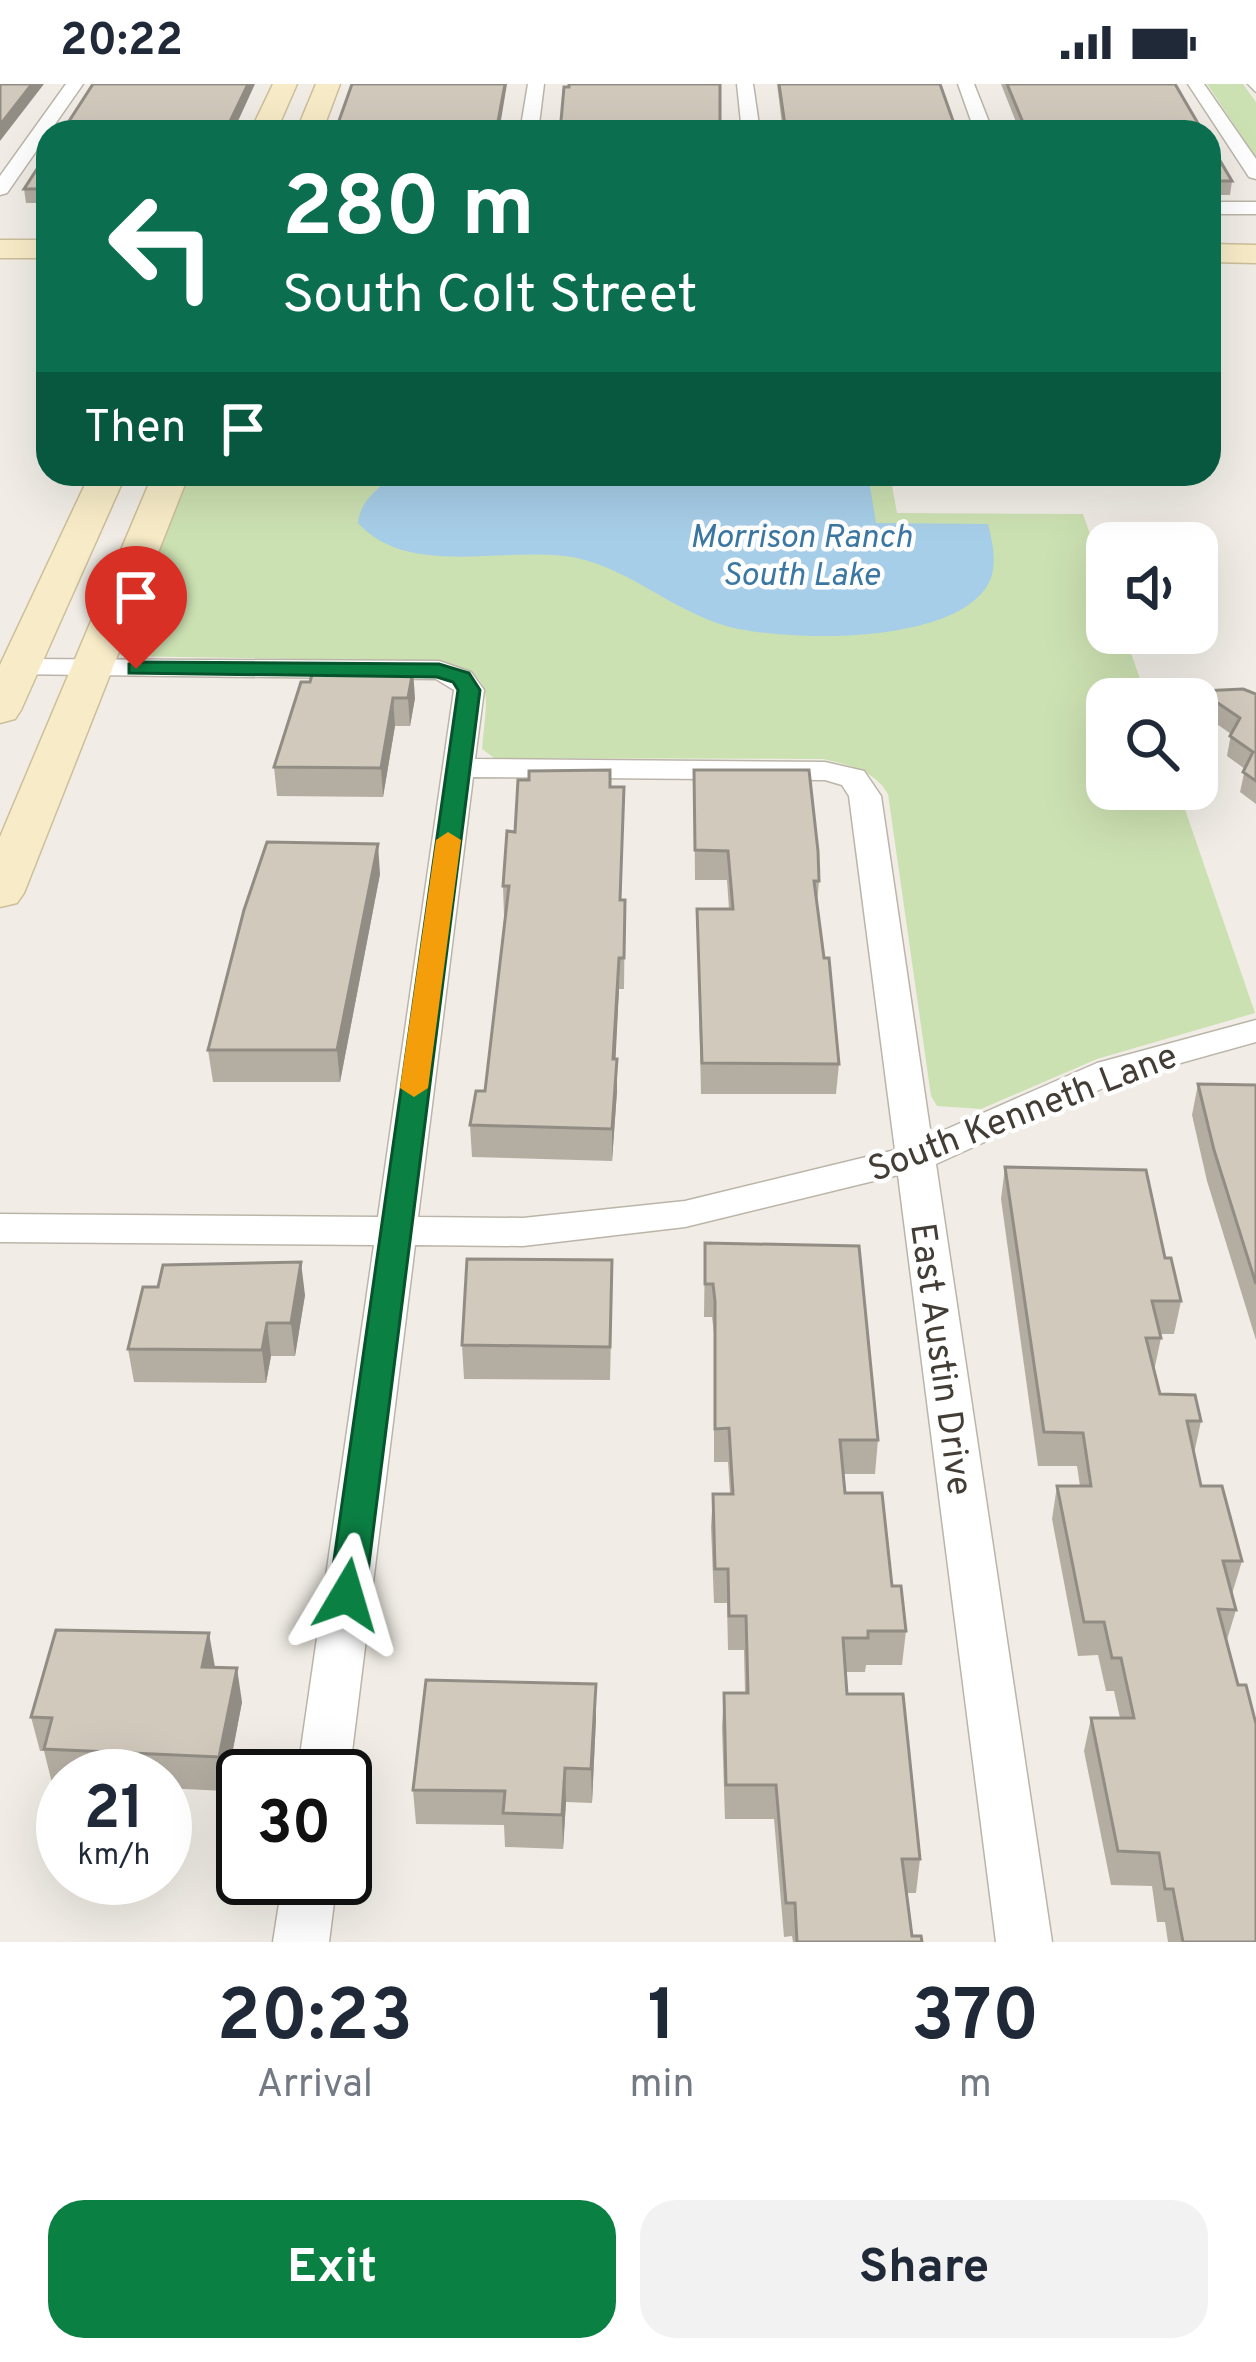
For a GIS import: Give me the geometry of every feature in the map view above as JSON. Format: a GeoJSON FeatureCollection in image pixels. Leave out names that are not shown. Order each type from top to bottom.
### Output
{"type":"FeatureCollection","features":[{"type":"Feature","properties":{"kind":"street"},"geometry":{"type":"LineString","coordinates":[[49,120],[75,84]]}},
{"type":"Feature","properties":{"kind":"street"},"geometry":{"type":"LineString","coordinates":[[268,120],[285,84]]}},
{"type":"Feature","properties":{"kind":"street"},"geometry":{"type":"LineString","coordinates":[[314,120],[328,84]]}},
{"type":"Feature","properties":{"kind":"street"},"geometry":{"type":"LineString","coordinates":[[532,120],[536,84]]}},
{"type":"Feature","properties":{"kind":"street"},"geometry":{"type":"LineString","coordinates":[[746,84],[750,120]]}},
{"type":"Feature","properties":{"kind":"street"},"geometry":{"type":"LineString","coordinates":[[965,84],[979,120]]}},
{"type":"Feature","properties":{"kind":"street"},"geometry":{"type":"LineString","coordinates":[[1196,84],[1220,120]]}},
{"type":"Feature","properties":{"kind":"street"},"geometry":{"type":"LineString","coordinates":[[1221,121],[1256,173]]}},
{"type":"Feature","properties":{"kind":"street"},"geometry":{"type":"LineString","coordinates":[[0,189],[36,139]]}},
{"type":"Feature","properties":{"kind":"street"},"geometry":{"type":"LineString","coordinates":[[1221,208],[1256,208]]}},
{"type":"Feature","properties":{"kind":"street"},"geometry":{"type":"LineString","coordinates":[[0,249],[36,249]]}},
{"type":"Feature","properties":{"kind":"street"},"geometry":{"type":"LineString","coordinates":[[1221,253],[1256,254]]}},
{"type":"Feature","properties":{"kind":"street"},"geometry":{"type":"LineString","coordinates":[[0,710],[102,486]]}},
{"type":"Feature","properties":{"kind":"street"},"geometry":{"type":"LineString","coordinates":[[0,893],[166,486]]}},
{"type":"Feature","properties":{"kind":"street"},"geometry":{"type":"LineString","coordinates":[[19,668],[439,670],[461,678],[469,690],[327,1749]]}},
{"type":"Feature","properties":{"kind":"street","name":"East Austin Drive"},"geometry":{"type":"LineString","coordinates":[[458,768],[825,771],[853,778],[865,796],[1024,1942]]}},
{"type":"Feature","properties":{"kind":"street","name":"South Kenneth Lane"},"geometry":{"type":"LineString","coordinates":[[0,1228],[394,1232],[601,1226],[685,1214],[916,1159],[1110,1071],[1256,1031]]}},
{"type":"Feature","properties":{"kind":"street"},"geometry":{"type":"LineString","coordinates":[[302,1942],[307,1905]]}},
{"type":"Feature","properties":{"kind":"green space"},"geometry":{"type":"Polygon","coordinates":[[[1207,84],[1243,84],[1256,102],[1256,157],[1207,84]]]}},
{"type":"Feature","properties":{"kind":"green space"},"geometry":{"type":"Polygon","coordinates":[[[177,486],[892,486],[897,513],[1083,514],[1086,654],[1131,654],[1140,678],[1086,678],[1086,810],[1185,810],[1255,1013],[1097,1059],[981,1109],[937,1106],[931,1096],[888,794],[868,774],[823,759],[494,758],[482,749],[484,687],[468,671],[431,661],[123,656],[114,651],[177,486]]]}},
{"type":"Feature","properties":{"kind":"water","name":"Morrison Ranch South Lake"},"geometry":{"type":"Polygon","coordinates":[[[381,486],[870,486],[876,523],[988,524],[993,571],[974,601],[946,617],[910,628],[828,636],[753,631],[706,619],[614,571],[577,558],[462,557],[404,551],[379,540],[358,523],[371,495],[381,486]]]}},
{"type":"Feature","properties":{"kind":"building"},"geometry":{"type":"Polygon","coordinates":[[[0,84],[32,84],[0,125],[0,84]]]}},
{"type":"Feature","properties":{"kind":"building"},"geometry":{"type":"Polygon","coordinates":[[[93,84],[248,84],[231,120],[70,120],[93,84]]]}},
{"type":"Feature","properties":{"kind":"building"},"geometry":{"type":"Polygon","coordinates":[[[352,84],[505,84],[498,120],[339,120],[352,84]]]}},
{"type":"Feature","properties":{"kind":"building"},"geometry":{"type":"Polygon","coordinates":[[[720,84],[720,120],[561,120],[564,87],[720,84]]]}},
{"type":"Feature","properties":{"kind":"building"},"geometry":{"type":"Polygon","coordinates":[[[779,84],[940,84],[953,120],[784,120],[779,84]]]}},
{"type":"Feature","properties":{"kind":"building"},"geometry":{"type":"Polygon","coordinates":[[[1007,84],[1175,84],[1196,120],[1022,120],[1007,84]]]}},
{"type":"Feature","properties":{"kind":"building"},"geometry":{"type":"Polygon","coordinates":[[[1221,162],[1232,181],[1221,181],[1221,162]]]}},
{"type":"Feature","properties":{"kind":"building"},"geometry":{"type":"Polygon","coordinates":[[[36,170],[36,189],[24,189],[36,170]]]}},
{"type":"Feature","properties":{"kind":"building"},"geometry":{"type":"Polygon","coordinates":[[[413,670],[408,698],[393,698],[381,768],[274,767],[301,682],[310,682],[313,671],[413,670]]]}},
{"type":"Feature","properties":{"kind":"building"},"geometry":{"type":"Polygon","coordinates":[[[1243,689],[1256,694],[1256,781],[1243,772],[1253,752],[1230,736],[1240,718],[1218,703],[1218,690],[1243,689]]]}},
{"type":"Feature","properties":{"kind":"building"},"geometry":{"type":"Polygon","coordinates":[[[610,770],[610,787],[624,787],[620,900],[625,900],[612,1129],[470,1125],[476,1091],[485,1091],[509,886],[503,886],[507,831],[515,832],[518,780],[529,780],[529,771],[610,770]]]}},
{"type":"Feature","properties":{"kind":"building"},"geometry":{"type":"Polygon","coordinates":[[[694,770],[809,770],[818,851],[819,881],[814,881],[824,958],[829,958],[839,1064],[702,1063],[697,909],[733,909],[728,851],[695,850],[694,770]]]}},
{"type":"Feature","properties":{"kind":"building"},"geometry":{"type":"Polygon","coordinates":[[[267,842],[378,844],[337,1050],[208,1050],[267,842]]]}},
{"type":"Feature","properties":{"kind":"building"},"geometry":{"type":"Polygon","coordinates":[[[1198,1084],[1256,1085],[1256,1284],[1214,1150],[1198,1084]]]}},
{"type":"Feature","properties":{"kind":"building"},"geometry":{"type":"Polygon","coordinates":[[[1005,1167],[1146,1170],[1165,1258],[1171,1258],[1181,1301],[1152,1301],[1161,1338],[1146,1338],[1160,1394],[1195,1395],[1201,1421],[1187,1421],[1201,1486],[1222,1486],[1242,1561],[1223,1561],[1236,1610],[1218,1609],[1238,1685],[1246,1685],[1256,1724],[1256,1942],[1183,1942],[1173,1889],[1165,1889],[1159,1853],[1118,1851],[1091,1718],[1134,1718],[1121,1658],[1112,1658],[1104,1622],[1084,1622],[1057,1486],[1091,1486],[1083,1433],[1044,1432],[1005,1167]]]}},
{"type":"Feature","properties":{"kind":"building"},"geometry":{"type":"Polygon","coordinates":[[[705,1243],[859,1246],[878,1440],[840,1440],[845,1493],[882,1493],[892,1586],[901,1586],[906,1631],[868,1631],[868,1638],[843,1638],[847,1694],[903,1694],[920,1859],[902,1859],[912,1936],[921,1936],[922,1942],[797,1942],[795,1903],[786,1903],[776,1785],[726,1785],[724,1693],[748,1693],[746,1616],[729,1616],[728,1569],[715,1569],[713,1494],[733,1494],[729,1428],[715,1429],[715,1301],[713,1284],[705,1284],[705,1243]]]}},
{"type":"Feature","properties":{"kind":"building"},"geometry":{"type":"Polygon","coordinates":[[[467,1259],[612,1260],[610,1347],[462,1345],[467,1259]]]}},
{"type":"Feature","properties":{"kind":"building"},"geometry":{"type":"Polygon","coordinates":[[[301,1262],[291,1323],[267,1323],[262,1350],[128,1349],[143,1287],[158,1287],[163,1265],[301,1262]]]}},
{"type":"Feature","properties":{"kind":"building"},"geometry":{"type":"Polygon","coordinates":[[[56,1630],[209,1633],[202,1667],[237,1668],[216,1757],[192,1756],[192,1749],[44,1749],[52,1718],[31,1717],[56,1630]]]}},
{"type":"Feature","properties":{"kind":"building"},"geometry":{"type":"Polygon","coordinates":[[[426,1680],[596,1684],[591,1769],[565,1768],[562,1815],[503,1813],[505,1791],[413,1790],[426,1680]]]}},
{"type":"Feature","properties":{"kind":"slow traffic"},"geometry":{"type":"LineString","coordinates":[[414,1088],[448,840]]}},
{"type":"Feature","properties":{"kind":"route"},"geometry":{"type":"LineString","coordinates":[[136,669],[439,670],[461,678],[469,690],[347,1595]]}}]}
